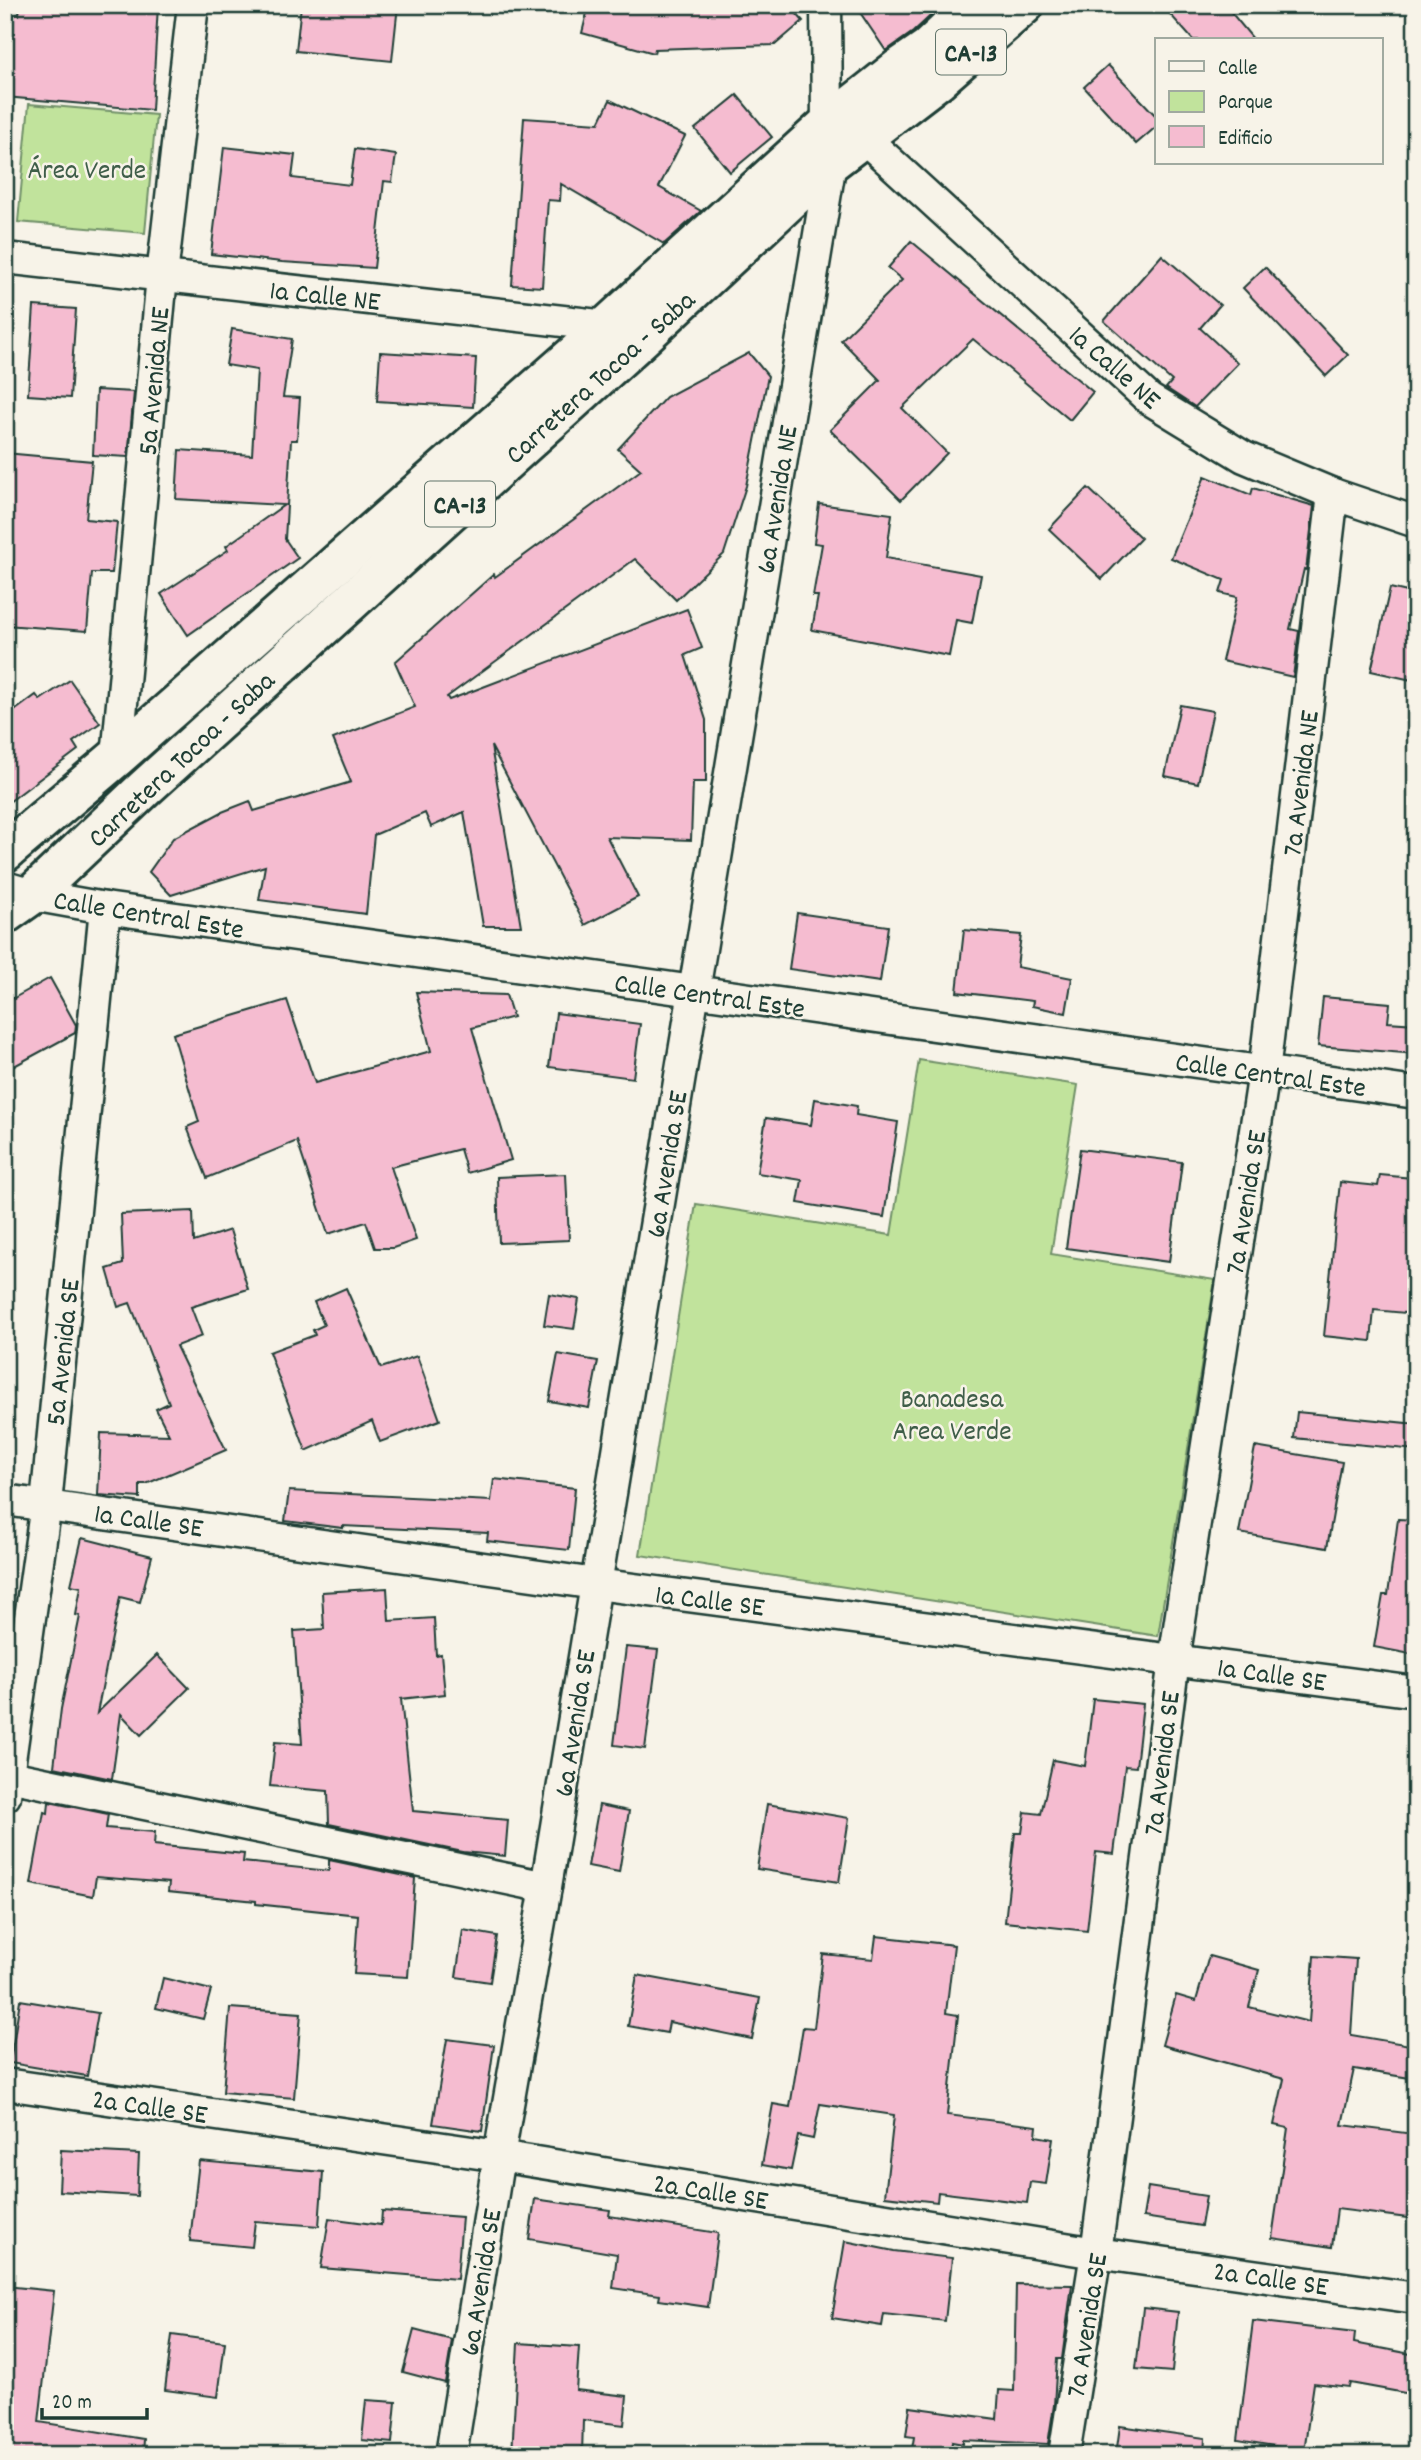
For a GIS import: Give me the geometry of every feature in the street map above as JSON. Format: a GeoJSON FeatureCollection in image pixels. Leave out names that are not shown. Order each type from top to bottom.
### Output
{"type":"FeatureCollection","features":[{"type":"Feature","properties":{"kind":"main road","name":"CA-13"},"geometry":{"type":"LineString","coordinates":[[907,82],[927,49],[974,5]]}},
{"type":"Feature","properties":{"kind":"main road","name":"CA-13"},"geometry":{"type":"LineString","coordinates":[[907,82],[938,80],[1024,5]]}},
{"type":"Feature","properties":{"kind":"main road","name":"Carretera Tocoa - Saba"},"geometry":{"type":"LineString","coordinates":[[14,899],[145,788],[625,332],[827,125],[907,82]]}},
{"type":"Feature","properties":{"kind":"main road","name":"Carretera Tocoa - Saba"},"geometry":{"type":"LineString","coordinates":[[5,852],[625,332],[863,137],[907,82]]}},
{"type":"Feature","properties":{"kind":"street","name":"5a Avenida NE"},"geometry":{"type":"LineString","coordinates":[[117,757],[162,276],[193,5]]}},
{"type":"Feature","properties":{"kind":"street","name":"6a Avenida NE"},"geometry":{"type":"LineString","coordinates":[[693,991],[831,162],[827,125],[826,5]]}},
{"type":"Feature","properties":{"kind":"street","name":"1a Calle NE"},"geometry":{"type":"LineString","coordinates":[[863,137],[1149,399],[1244,457],[1333,494],[1416,522]]}},
{"type":"Feature","properties":{"kind":"street","name":"1a Calle NE"},"geometry":{"type":"LineString","coordinates":[[5,258],[625,332]]}},
{"type":"Feature","properties":{"kind":"street","name":"7a Avenida NE"},"geometry":{"type":"LineString","coordinates":[[1264,1072],[1333,494]]}},
{"type":"Feature","properties":{"kind":"street","name":"Calle Central Este"},"geometry":{"type":"LineString","coordinates":[[14,899],[106,908],[1416,1094]]}},
{"type":"Feature","properties":{"kind":"street","name":"5a Avenida SE"},"geometry":{"type":"LineString","coordinates":[[7,1786],[46,1504],[106,908]]}},
{"type":"Feature","properties":{"kind":"street","name":"6a Avenida SE"},"geometry":{"type":"LineString","coordinates":[[451,2455],[693,991]]}},
{"type":"Feature","properties":{"kind":"street","name":"7a Avenida SE"},"geometry":{"type":"LineString","coordinates":[[1064,2455],[1097,2253],[1174,1660],[1264,1072]]}},
{"type":"Feature","properties":{"kind":"street","name":"1a Calle SE"},"geometry":{"type":"LineString","coordinates":[[5,1500],[596,1584],[1416,1692]]}},
{"type":"Feature","properties":{"kind":"street"},"geometry":{"type":"LineString","coordinates":[[7,1786],[546,1887]]}},
{"type":"Feature","properties":{"kind":"street","name":"2a Calle SE"},"geometry":{"type":"LineString","coordinates":[[5,2084],[499,2156],[1097,2253],[1416,2298]]}},
{"type":"Feature","properties":{"kind":"green space","name":"Área Verde"},"geometry":{"type":"Polygon","coordinates":[[[29,104],[156,115],[145,233],[18,222],[29,104]]]}},
{"type":"Feature","properties":{"kind":"green space","name":"Banadesa Area Verde"},"geometry":{"type":"Polygon","coordinates":[[[919,1060],[1078,1085],[1051,1254],[1215,1280],[1158,1636],[640,1555],[696,1204],[891,1235],[919,1060]]]}},
{"type":"Feature","properties":{"kind":"building"},"geometry":{"type":"Polygon","coordinates":[[[20,5],[158,5],[152,110],[5,97],[5,14],[19,15],[20,5]]]}},
{"type":"Feature","properties":{"kind":"building"},"geometry":{"type":"Polygon","coordinates":[[[301,5],[398,5],[392,61],[296,51],[301,5]]]}},
{"type":"Feature","properties":{"kind":"building"},"geometry":{"type":"Polygon","coordinates":[[[589,5],[789,5],[803,21],[775,45],[655,49],[654,53],[582,33],[589,5]]]}},
{"type":"Feature","properties":{"kind":"building"},"geometry":{"type":"Polygon","coordinates":[[[855,5],[942,5],[913,32],[886,51],[855,5]]]}},
{"type":"Feature","properties":{"kind":"building"},"geometry":{"type":"Polygon","coordinates":[[[1162,5],[1225,5],[1252,38],[1191,38],[1162,5]]]}},
{"type":"Feature","properties":{"kind":"building"},"geometry":{"type":"Polygon","coordinates":[[[1108,65],[1155,115],[1155,128],[1136,144],[1084,87],[1108,65]]]}},
{"type":"Feature","properties":{"kind":"building"},"geometry":{"type":"Polygon","coordinates":[[[737,95],[772,137],[730,172],[695,129],[737,95]]]}},
{"type":"Feature","properties":{"kind":"building"},"geometry":{"type":"Polygon","coordinates":[[[610,100],[685,136],[659,187],[701,211],[664,244],[561,184],[560,201],[548,200],[542,287],[512,285],[524,118],[599,123],[610,100]]]}},
{"type":"Feature","properties":{"kind":"building"},"geometry":{"type":"Polygon","coordinates":[[[224,147],[295,155],[292,178],[350,185],[355,149],[396,155],[392,182],[384,181],[374,268],[211,254],[224,147]]]}},
{"type":"Feature","properties":{"kind":"building"},"geometry":{"type":"Polygon","coordinates":[[[911,241],[1093,392],[1070,420],[973,339],[902,408],[947,453],[901,500],[830,430],[880,380],[841,340],[902,280],[888,268],[911,241]]]}},
{"type":"Feature","properties":{"kind":"building"},"geometry":{"type":"Polygon","coordinates":[[[1162,255],[1220,305],[1200,328],[1238,363],[1195,407],[1166,388],[1172,381],[1104,321],[1162,255]]]}},
{"type":"Feature","properties":{"kind":"building"},"geometry":{"type":"Polygon","coordinates":[[[1265,267],[1348,355],[1326,376],[1243,288],[1265,267]]]}},
{"type":"Feature","properties":{"kind":"building"},"geometry":{"type":"Polygon","coordinates":[[[34,306],[76,309],[70,398],[28,395],[34,306]]]}},
{"type":"Feature","properties":{"kind":"building"},"geometry":{"type":"Polygon","coordinates":[[[232,329],[292,339],[283,397],[300,398],[297,440],[291,440],[285,539],[298,558],[188,635],[161,594],[228,550],[226,546],[284,505],[176,499],[179,450],[252,455],[257,370],[226,365],[232,329]]]}},
{"type":"Feature","properties":{"kind":"building"},"geometry":{"type":"Polygon","coordinates":[[[380,352],[476,358],[473,407],[377,401],[380,352]]]}},
{"type":"Feature","properties":{"kind":"building"},"geometry":{"type":"Polygon","coordinates":[[[749,353],[768,376],[746,486],[724,554],[676,600],[635,559],[447,697],[449,700],[687,609],[702,648],[685,655],[706,720],[706,782],[693,782],[691,840],[607,837],[638,897],[585,925],[491,746],[521,926],[483,926],[464,812],[431,827],[425,813],[374,835],[366,914],[259,900],[265,866],[171,895],[149,872],[173,838],[222,812],[250,801],[254,811],[351,782],[333,739],[415,707],[395,662],[494,574],[495,577],[641,470],[618,449],[666,397],[749,353]]]}},
{"type":"Feature","properties":{"kind":"building"},"geometry":{"type":"Polygon","coordinates":[[[96,390],[134,392],[128,457],[93,455],[96,390]]]}},
{"type":"Feature","properties":{"kind":"building"},"geometry":{"type":"Polygon","coordinates":[[[5,453],[92,461],[86,519],[117,522],[112,573],[92,573],[87,631],[5,625],[5,527],[8,498],[5,497],[5,453]]]}},
{"type":"Feature","properties":{"kind":"building"},"geometry":{"type":"Polygon","coordinates":[[[1205,476],[1251,495],[1253,488],[1314,506],[1306,570],[1304,569],[1290,629],[1299,631],[1293,677],[1222,661],[1237,597],[1220,593],[1224,580],[1171,558],[1205,476]]]}},
{"type":"Feature","properties":{"kind":"building"},"geometry":{"type":"Polygon","coordinates":[[[1088,488],[1141,538],[1102,579],[1049,529],[1088,488]]]}},
{"type":"Feature","properties":{"kind":"building"},"geometry":{"type":"Polygon","coordinates":[[[819,504],[892,514],[886,558],[981,575],[972,623],[956,620],[949,656],[812,630],[818,596],[813,596],[822,544],[814,543],[819,504]]]}},
{"type":"Feature","properties":{"kind":"building"},"geometry":{"type":"Polygon","coordinates":[[[1390,588],[1416,594],[1416,681],[1371,671],[1390,588]]]}},
{"type":"Feature","properties":{"kind":"building"},"geometry":{"type":"Polygon","coordinates":[[[70,680],[100,723],[73,742],[78,750],[5,805],[5,718],[36,695],[40,700],[70,680]]]}},
{"type":"Feature","properties":{"kind":"building"},"geometry":{"type":"Polygon","coordinates":[[[1180,705],[1213,711],[1198,783],[1165,776],[1180,705]]]}},
{"type":"Feature","properties":{"kind":"building"},"geometry":{"type":"Polygon","coordinates":[[[797,913],[888,926],[880,982],[789,969],[797,913]]]}},
{"type":"Feature","properties":{"kind":"building"},"geometry":{"type":"Polygon","coordinates":[[[964,930],[1021,935],[1017,967],[1072,978],[1066,1013],[1032,1006],[1033,1001],[957,992],[964,930]]]}},
{"type":"Feature","properties":{"kind":"building"},"geometry":{"type":"Polygon","coordinates":[[[50,978],[76,1025],[75,1033],[5,1071],[5,1003],[50,978]]]}},
{"type":"Feature","properties":{"kind":"building"},"geometry":{"type":"Polygon","coordinates":[[[416,992],[506,995],[513,1017],[472,1028],[511,1160],[467,1173],[460,1149],[391,1167],[416,1240],[393,1248],[375,1248],[366,1222],[328,1234],[297,1141],[207,1178],[187,1127],[199,1122],[173,1034],[287,1000],[315,1083],[431,1051],[416,992]]]}},
{"type":"Feature","properties":{"kind":"building"},"geometry":{"type":"Polygon","coordinates":[[[1323,997],[1390,1003],[1388,1022],[1416,1024],[1416,1054],[1318,1046],[1323,997]]]}},
{"type":"Feature","properties":{"kind":"building"},"geometry":{"type":"Polygon","coordinates":[[[556,1013],[640,1024],[633,1078],[549,1067],[556,1013]]]}},
{"type":"Feature","properties":{"kind":"building"},"geometry":{"type":"Polygon","coordinates":[[[815,1099],[857,1106],[856,1115],[898,1122],[884,1217],[798,1203],[802,1180],[757,1173],[766,1118],[811,1125],[815,1099]]]}},
{"type":"Feature","properties":{"kind":"building"},"geometry":{"type":"Polygon","coordinates":[[[1080,1149],[1182,1162],[1169,1262],[1066,1248],[1080,1149]]]}},
{"type":"Feature","properties":{"kind":"building"},"geometry":{"type":"Polygon","coordinates":[[[566,1174],[569,1240],[499,1243],[497,1177],[566,1174]]]}},
{"type":"Feature","properties":{"kind":"building"},"geometry":{"type":"Polygon","coordinates":[[[1380,1175],[1412,1178],[1411,1189],[1416,1190],[1416,1314],[1374,1310],[1371,1341],[1324,1336],[1340,1182],[1378,1186],[1380,1175]]]}},
{"type":"Feature","properties":{"kind":"building"},"geometry":{"type":"Polygon","coordinates":[[[193,1211],[194,1242],[230,1230],[248,1289],[191,1307],[202,1336],[176,1346],[226,1450],[146,1484],[140,1484],[140,1498],[98,1495],[101,1433],[169,1435],[156,1409],[169,1403],[130,1303],[118,1307],[107,1269],[123,1264],[121,1214],[193,1211]]]}},
{"type":"Feature","properties":{"kind":"building"},"geometry":{"type":"Polygon","coordinates":[[[346,1288],[381,1368],[417,1356],[440,1420],[380,1442],[372,1421],[306,1451],[269,1352],[315,1335],[313,1330],[324,1325],[314,1302],[346,1288]]]}},
{"type":"Feature","properties":{"kind":"building"},"geometry":{"type":"Polygon","coordinates":[[[549,1294],[579,1299],[574,1329],[544,1325],[549,1294]]]}},
{"type":"Feature","properties":{"kind":"building"},"geometry":{"type":"Polygon","coordinates":[[[558,1354],[598,1361],[589,1408],[549,1401],[558,1354]]]}},
{"type":"Feature","properties":{"kind":"building"},"geometry":{"type":"Polygon","coordinates":[[[1297,1412],[1416,1424],[1416,1450],[1294,1438],[1297,1412]]]}},
{"type":"Feature","properties":{"kind":"building"},"geometry":{"type":"Polygon","coordinates":[[[1255,1447],[1342,1462],[1327,1548],[1239,1533],[1255,1447]]]}},
{"type":"Feature","properties":{"kind":"building"},"geometry":{"type":"Polygon","coordinates":[[[494,1479],[575,1488],[569,1550],[487,1541],[488,1533],[343,1528],[285,1521],[289,1491],[491,1501],[494,1479]]]}},
{"type":"Feature","properties":{"kind":"building"},"geometry":{"type":"Polygon","coordinates":[[[1398,1519],[1416,1520],[1416,1655],[1374,1647],[1383,1595],[1388,1595],[1398,1519]]]}},
{"type":"Feature","properties":{"kind":"building"},"geometry":{"type":"Polygon","coordinates":[[[82,1538],[152,1556],[140,1602],[120,1597],[97,1713],[157,1655],[189,1688],[141,1735],[121,1714],[112,1779],[54,1767],[61,1709],[80,1616],[76,1615],[81,1587],[71,1585],[82,1538]]]}},
{"type":"Feature","properties":{"kind":"building"},"geometry":{"type":"Polygon","coordinates":[[[387,1588],[389,1621],[434,1618],[436,1655],[441,1654],[445,1694],[401,1699],[413,1811],[508,1820],[505,1856],[463,1852],[329,1824],[328,1791],[270,1786],[275,1742],[302,1744],[294,1631],[324,1629],[322,1592],[387,1588]]]}},
{"type":"Feature","properties":{"kind":"building"},"geometry":{"type":"Polygon","coordinates":[[[626,1647],[658,1650],[645,1749],[614,1745],[626,1647]]]}},
{"type":"Feature","properties":{"kind":"building"},"geometry":{"type":"Polygon","coordinates":[[[1093,1699],[1143,1704],[1136,1767],[1125,1766],[1114,1854],[1096,1852],[1087,1931],[1005,1922],[1015,1833],[1022,1833],[1025,1812],[1041,1814],[1053,1760],[1085,1766],[1093,1699]]]}},
{"type":"Feature","properties":{"kind":"building"},"geometry":{"type":"Polygon","coordinates":[[[49,1802],[108,1814],[106,1828],[155,1832],[154,1845],[244,1854],[243,1862],[329,1871],[329,1860],[415,1878],[408,1977],[354,1974],[358,1915],[168,1892],[169,1883],[96,1877],[93,1896],[31,1884],[44,1812],[48,1813],[49,1802]]]}},
{"type":"Feature","properties":{"kind":"building"},"geometry":{"type":"Polygon","coordinates":[[[767,1804],[849,1818],[839,1882],[757,1869],[767,1804]]]}},
{"type":"Feature","properties":{"kind":"building"},"geometry":{"type":"Polygon","coordinates":[[[599,1805],[629,1811],[619,1872],[588,1866],[599,1805]]]}},
{"type":"Feature","properties":{"kind":"building"},"geometry":{"type":"Polygon","coordinates":[[[463,1930],[497,1936],[490,1982],[456,1977],[463,1930]]]}},
{"type":"Feature","properties":{"kind":"building"},"geometry":{"type":"Polygon","coordinates":[[[876,1936],[954,1945],[946,2013],[958,2015],[947,2115],[1037,2126],[1036,2136],[1053,2139],[1046,2184],[1030,2182],[1027,2203],[938,2192],[937,2202],[885,2196],[894,2115],[820,2104],[813,2139],[798,2136],[791,2170],[762,2165],[773,2104],[790,2107],[803,2027],[814,2028],[823,1954],[873,1959],[876,1936]]]}},
{"type":"Feature","properties":{"kind":"building"},"geometry":{"type":"Polygon","coordinates":[[[1209,1956],[1259,1970],[1249,2007],[1309,2022],[1314,1956],[1356,1959],[1351,2035],[1416,2046],[1416,2079],[1354,2069],[1342,2125],[1414,2134],[1410,2163],[1416,2164],[1416,2219],[1337,2209],[1332,2247],[1272,2238],[1288,2128],[1274,2125],[1284,2079],[1162,2045],[1176,1995],[1196,2001],[1209,1956]]]}},
{"type":"Feature","properties":{"kind":"building"},"geometry":{"type":"Polygon","coordinates":[[[637,1975],[760,1998],[752,2039],[669,2022],[667,2033],[628,2026],[637,1975]]]}},
{"type":"Feature","properties":{"kind":"building"},"geometry":{"type":"Polygon","coordinates":[[[163,1978],[211,1990],[203,2019],[156,2008],[163,1978]]]}},
{"type":"Feature","properties":{"kind":"building"},"geometry":{"type":"Polygon","coordinates":[[[20,2000],[98,2013],[87,2076],[10,2063],[20,2000]]]}},
{"type":"Feature","properties":{"kind":"building"},"geometry":{"type":"Polygon","coordinates":[[[230,2008],[301,2013],[294,2098],[223,2092],[230,2008]]]}},
{"type":"Feature","properties":{"kind":"building"},"geometry":{"type":"Polygon","coordinates":[[[447,2039],[494,2045],[482,2131],[433,2124],[447,2039]]]}},
{"type":"Feature","properties":{"kind":"building"},"geometry":{"type":"Polygon","coordinates":[[[61,2150],[139,2154],[137,2196],[59,2191],[61,2150]]]}},
{"type":"Feature","properties":{"kind":"building"},"geometry":{"type":"Polygon","coordinates":[[[199,2161],[323,2172],[319,2226],[255,2221],[252,2247],[190,2241],[199,2161]]]}},
{"type":"Feature","properties":{"kind":"building"},"geometry":{"type":"Polygon","coordinates":[[[1148,2187],[1206,2196],[1201,2226],[1143,2217],[1148,2187]]]}},
{"type":"Feature","properties":{"kind":"building"},"geometry":{"type":"Polygon","coordinates":[[[535,2199],[610,2210],[609,2216],[718,2233],[708,2307],[659,2300],[660,2295],[613,2288],[617,2254],[529,2239],[535,2199]]]}},
{"type":"Feature","properties":{"kind":"building"},"geometry":{"type":"Polygon","coordinates":[[[382,2211],[462,2217],[457,2279],[321,2268],[329,2218],[381,2225],[382,2211]]]}},
{"type":"Feature","properties":{"kind":"building"},"geometry":{"type":"Polygon","coordinates":[[[845,2241],[894,2251],[952,2258],[945,2321],[884,2314],[882,2326],[832,2318],[845,2241]]]}},
{"type":"Feature","properties":{"kind":"building"},"geometry":{"type":"Polygon","coordinates":[[[1016,2284],[1072,2285],[1062,2359],[1057,2359],[1048,2444],[963,2440],[963,2444],[952,2442],[950,2455],[911,2455],[914,2437],[906,2436],[910,2407],[997,2419],[999,2390],[1014,2391],[1016,2284]]]}},
{"type":"Feature","properties":{"kind":"building"},"geometry":{"type":"Polygon","coordinates":[[[5,2286],[54,2291],[39,2422],[144,2439],[143,2455],[5,2455],[5,2286]]]}},
{"type":"Feature","properties":{"kind":"building"},"geometry":{"type":"Polygon","coordinates":[[[1143,2308],[1178,2312],[1172,2372],[1136,2369],[1143,2308]]]}},
{"type":"Feature","properties":{"kind":"building"},"geometry":{"type":"Polygon","coordinates":[[[1253,2321],[1355,2333],[1354,2343],[1416,2355],[1416,2395],[1350,2383],[1349,2387],[1314,2383],[1304,2451],[1238,2440],[1253,2321]]]}},
{"type":"Feature","properties":{"kind":"building"},"geometry":{"type":"Polygon","coordinates":[[[414,2330],[452,2340],[445,2383],[403,2372],[414,2330]]]}},
{"type":"Feature","properties":{"kind":"building"},"geometry":{"type":"Polygon","coordinates":[[[172,2335],[225,2342],[218,2397],[165,2390],[172,2335]]]}},
{"type":"Feature","properties":{"kind":"building"},"geometry":{"type":"Polygon","coordinates":[[[518,2343],[579,2347],[576,2390],[627,2396],[624,2425],[583,2420],[582,2455],[512,2455],[518,2343]]]}},
{"type":"Feature","properties":{"kind":"building"},"geometry":{"type":"Polygon","coordinates":[[[366,2400],[396,2402],[392,2443],[362,2440],[366,2400]]]}},
{"type":"Feature","properties":{"kind":"building"},"geometry":{"type":"Polygon","coordinates":[[[1120,2426],[1205,2438],[1204,2455],[1116,2455],[1120,2426]]]}}]}
